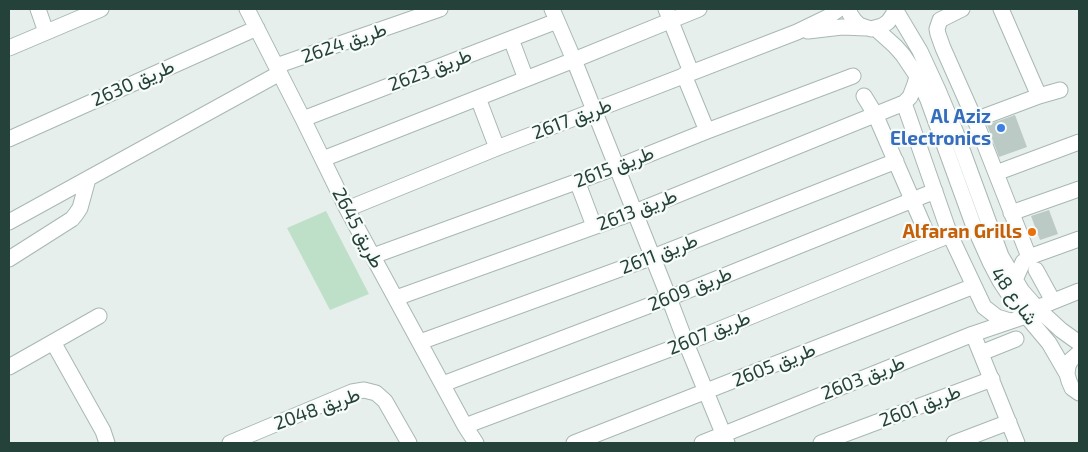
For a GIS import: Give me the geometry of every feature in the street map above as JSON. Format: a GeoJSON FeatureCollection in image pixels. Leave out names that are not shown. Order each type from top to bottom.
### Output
{"type":"FeatureCollection","features":[{"type":"Feature","properties":{"kind":"street"},"geometry":{"type":"LineString","coordinates":[[38,9],[46,32]]}},
{"type":"Feature","properties":{"kind":"street"},"geometry":{"type":"LineString","coordinates":[[9,48],[101,9]]}},
{"type":"Feature","properties":{"kind":"street","name":"طريق 2645"},"geometry":{"type":"LineString","coordinates":[[247,9],[347,209],[476,443]]}},
{"type":"Feature","properties":{"kind":"street","name":"طريق 2624"},"geometry":{"type":"LineString","coordinates":[[9,222],[278,70],[440,9]]}},
{"type":"Feature","properties":{"kind":"street"},"geometry":{"type":"LineString","coordinates":[[323,159],[574,60],[668,15],[700,9]]}},
{"type":"Feature","properties":{"kind":"street","name":"طريق 2617"},"geometry":{"type":"LineString","coordinates":[[347,209],[497,148],[797,32],[828,17],[839,9]]}},
{"type":"Feature","properties":{"kind":"street","name":"شارع 48"},"geometry":{"type":"LineString","coordinates":[[849,9],[850,14],[859,25],[871,28],[895,46],[917,76],[928,100],[973,224],[1000,281],[1012,299],[1079,343]]}},
{"type":"Feature","properties":{"kind":"street"},"geometry":{"type":"LineString","coordinates":[[871,28],[882,26],[888,22],[893,16],[895,9]]}},
{"type":"Feature","properties":{"kind":"street","name":"شارع 48"},"geometry":{"type":"LineString","coordinates":[[895,9],[920,51],[938,90],[956,133],[1000,256],[1022,291],[1031,312],[1067,374],[1072,388],[1079,393]]}},
{"type":"Feature","properties":{"kind":"street"},"geometry":{"type":"LineString","coordinates":[[962,9],[940,20],[937,30],[1011,213],[1033,264],[1053,302]]}},
{"type":"Feature","properties":{"kind":"street"},"geometry":{"type":"LineString","coordinates":[[1001,9],[1039,96]]}},
{"type":"Feature","properties":{"kind":"street"},"geometry":{"type":"LineString","coordinates":[[555,15],[725,439]]}},
{"type":"Feature","properties":{"kind":"street","name":"طريق 2623"},"geometry":{"type":"LineString","coordinates":[[303,119],[511,38],[555,15]]}},
{"type":"Feature","properties":{"kind":"street"},"geometry":{"type":"LineString","coordinates":[[668,15],[707,131]]}},
{"type":"Feature","properties":{"kind":"street","name":"طريق 2617"},"geometry":{"type":"LineString","coordinates":[[797,32],[842,27],[871,28]]}},
{"type":"Feature","properties":{"kind":"street","name":"طريق 2630"},"geometry":{"type":"LineString","coordinates":[[9,139],[257,28]]}},
{"type":"Feature","properties":{"kind":"street"},"geometry":{"type":"LineString","coordinates":[[511,38],[526,79]]}},
{"type":"Feature","properties":{"kind":"street"},"geometry":{"type":"LineString","coordinates":[[920,51],[943,48]]}},
{"type":"Feature","properties":{"kind":"street","name":"طريق 2615"},"geometry":{"type":"LineString","coordinates":[[373,256],[617,167],[853,76]]}},
{"type":"Feature","properties":{"kind":"street"},"geometry":{"type":"LineString","coordinates":[[917,76],[910,97],[904,103],[950,235],[984,307],[997,317],[1010,321]]}},
{"type":"Feature","properties":{"kind":"street"},"geometry":{"type":"LineString","coordinates":[[975,120],[1060,90]]}},
{"type":"Feature","properties":{"kind":"street"},"geometry":{"type":"LineString","coordinates":[[864,96],[875,114],[931,243]]}},
{"type":"Feature","properties":{"kind":"street"},"geometry":{"type":"LineString","coordinates":[[478,98],[497,148]]}},
{"type":"Feature","properties":{"kind":"street","name":"طريق 2613"},"geometry":{"type":"LineString","coordinates":[[396,298],[635,212],[904,103]]}},
{"type":"Feature","properties":{"kind":"street"},"geometry":{"type":"LineString","coordinates":[[996,173],[1079,142]]}},
{"type":"Feature","properties":{"kind":"street","name":"طريق 2611"},"geometry":{"type":"LineString","coordinates":[[420,342],[653,257],[896,161]]}},
{"type":"Feature","properties":{"kind":"street"},"geometry":{"type":"LineString","coordinates":[[9,259],[72,219],[80,208],[88,179]]}},
{"type":"Feature","properties":{"kind":"street"},"geometry":{"type":"LineString","coordinates":[[577,181],[594,226]]}},
{"type":"Feature","properties":{"kind":"street"},"geometry":{"type":"LineString","coordinates":[[1011,213],[1079,189]]}},
{"type":"Feature","properties":{"kind":"street","name":"طريق 2609"},"geometry":{"type":"LineString","coordinates":[[443,384],[669,298],[935,191]]}},
{"type":"Feature","properties":{"kind":"street","name":"طريق 2607"},"geometry":{"type":"LineString","coordinates":[[465,426],[686,343],[950,235]]}},
{"type":"Feature","properties":{"kind":"street"},"geometry":{"type":"LineString","coordinates":[[1015,280],[1023,262],[1033,264],[1079,239]]}},
{"type":"Feature","properties":{"kind":"street","name":"طريق 2605"},"geometry":{"type":"LineString","coordinates":[[574,443],[974,286]]}},
{"type":"Feature","properties":{"kind":"street","name":"طريق 2603"},"geometry":{"type":"LineString","coordinates":[[702,443],[725,439],[1079,291]]}},
{"type":"Feature","properties":{"kind":"street"},"geometry":{"type":"LineString","coordinates":[[984,307],[980,322],[973,334],[1017,443]]}},
{"type":"Feature","properties":{"kind":"street"},"geometry":{"type":"LineString","coordinates":[[9,367],[100,316]]}},
{"type":"Feature","properties":{"kind":"street"},"geometry":{"type":"LineString","coordinates":[[981,353],[1016,339]]}},
{"type":"Feature","properties":{"kind":"street"},"geometry":{"type":"LineString","coordinates":[[53,342],[103,431],[107,443]]}},
{"type":"Feature","properties":{"kind":"street"},"geometry":{"type":"LineString","coordinates":[[1067,374],[1071,360],[1079,353]]}},
{"type":"Feature","properties":{"kind":"street","name":"طريق 2601"},"geometry":{"type":"LineString","coordinates":[[821,443],[992,379]]}},
{"type":"Feature","properties":{"kind":"street","name":"طريق 2048"},"geometry":{"type":"LineString","coordinates":[[230,443],[352,392],[364,390],[376,393],[385,401],[409,443]]}},
{"type":"Feature","properties":{"kind":"street"},"geometry":{"type":"LineString","coordinates":[[954,443],[1008,422]]}},
{"type":"Feature","properties":{"kind":"green space"},"geometry":{"type":"Polygon","coordinates":[[[326,211],[369,294],[330,310],[287,228],[326,211]]]}},
{"type":"Feature","properties":{"kind":"building"},"geometry":{"type":"Polygon","coordinates":[[[1015,115],[1027,147],[999,157],[987,125],[1015,115]]]}},
{"type":"Feature","properties":{"kind":"building"},"geometry":{"type":"Polygon","coordinates":[[[1049,210],[1058,234],[1040,240],[1031,216],[1049,210]]]}},
{"type":"Feature","properties":{"kind":"place","name":"Al Aziz Electronics"},"geometry":{"type":"Point","coordinates":[1001,128]}},
{"type":"Feature","properties":{"kind":"place","name":"Alfaran Grills"},"geometry":{"type":"Point","coordinates":[1032,232]}}]}
